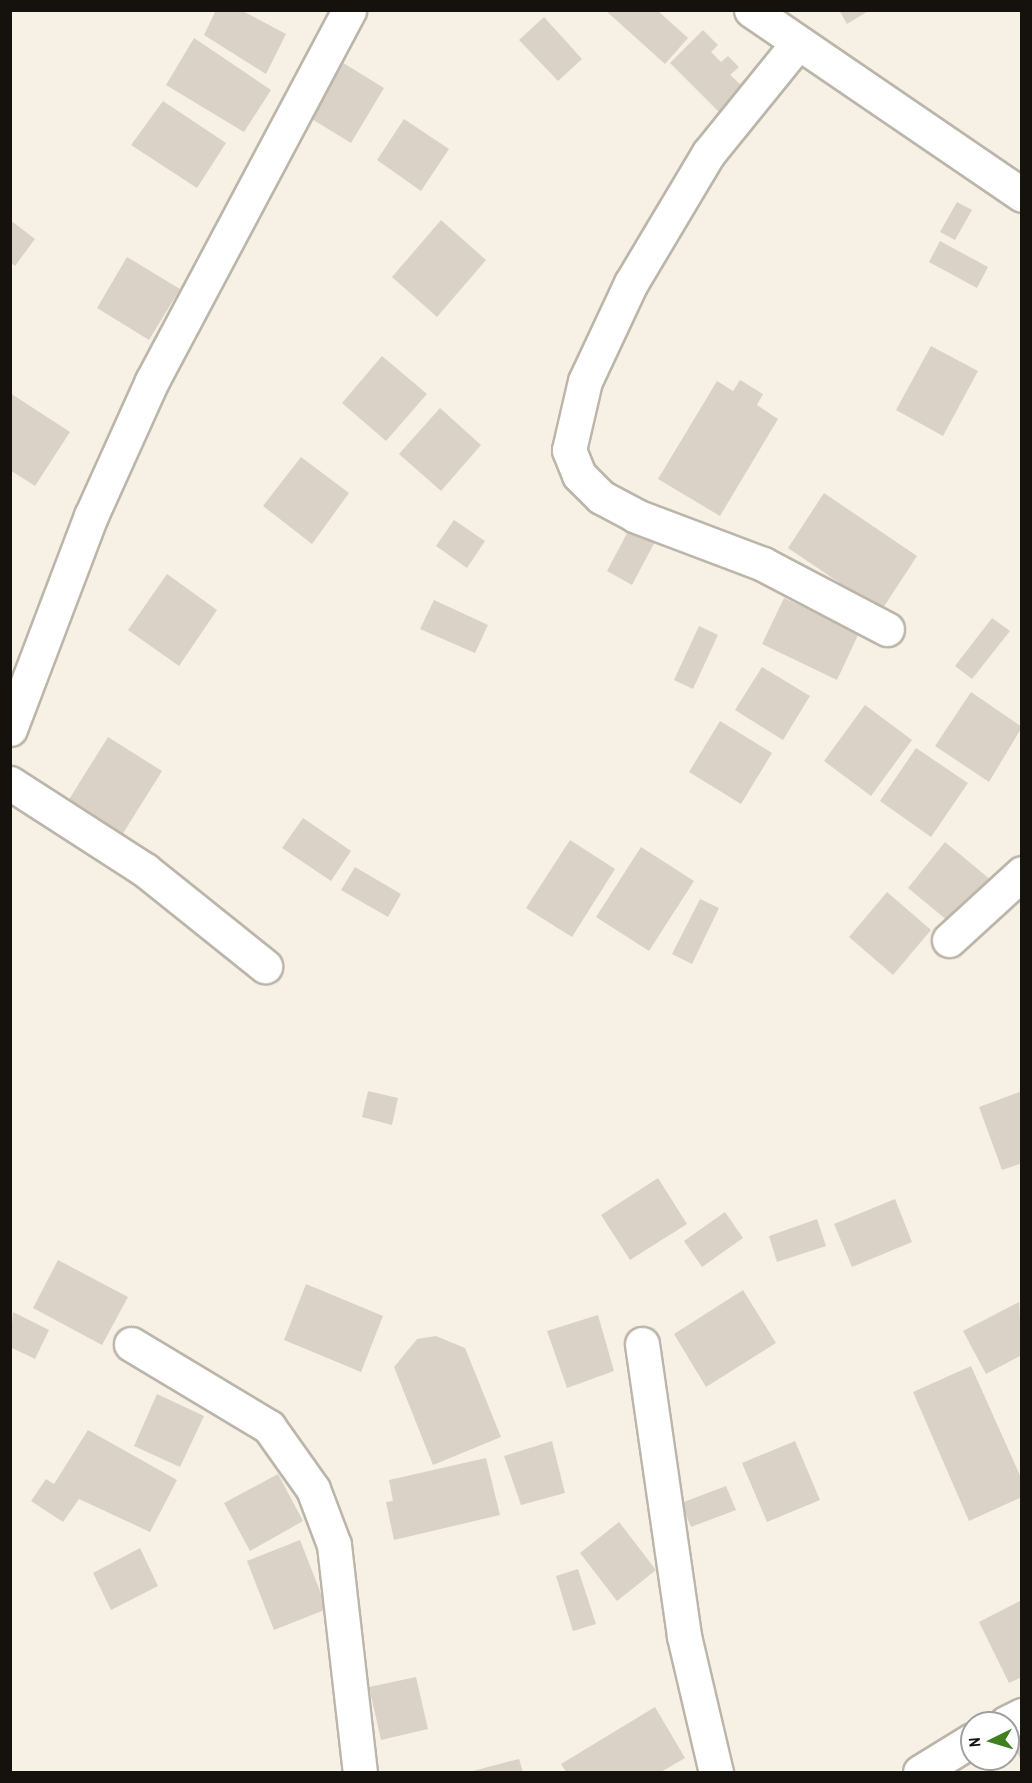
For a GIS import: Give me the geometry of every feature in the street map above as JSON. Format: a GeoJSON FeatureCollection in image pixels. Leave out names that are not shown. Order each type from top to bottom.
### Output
{"type":"FeatureCollection","features":[{"type":"Feature","properties":{"kind":"street"},"geometry":{"type":"LineString","coordinates":[[10,729],[91,516],[152,381],[350,10]]}},
{"type":"Feature","properties":{"kind":"street"},"geometry":{"type":"LineString","coordinates":[[751,10],[798,44],[1019,190]]}},
{"type":"Feature","properties":{"kind":"street"},"geometry":{"type":"LineString","coordinates":[[798,44],[708,154],[631,283],[585,381],[569,450],[579,475],[601,497],[636,516],[763,564],[887,629]]}},
{"type":"Feature","properties":{"kind":"street"},"geometry":{"type":"LineString","coordinates":[[10,783],[145,870],[265,966]]}},
{"type":"Feature","properties":{"kind":"street"},"geometry":{"type":"LineString","coordinates":[[949,940],[1022,873]]}},
{"type":"Feature","properties":{"kind":"street"},"geometry":{"type":"LineString","coordinates":[[131,1344],[269,1427],[313,1489],[336,1554],[360,1773]]}},
{"type":"Feature","properties":{"kind":"street"},"geometry":{"type":"LineString","coordinates":[[642,1344],[684,1636],[716,1773]]}},
{"type":"Feature","properties":{"kind":"street"},"geometry":{"type":"LineString","coordinates":[[920,1773],[960,1748]]}},
{"type":"Feature","properties":{"kind":"building"},"geometry":{"type":"Polygon","coordinates":[[[216,10],[241,10],[286,34],[266,74],[204,35],[216,10]]]}},
{"type":"Feature","properties":{"kind":"building"},"geometry":{"type":"Polygon","coordinates":[[[605,10],[657,10],[688,38],[665,64],[605,10]]]}},
{"type":"Feature","properties":{"kind":"building"},"geometry":{"type":"Polygon","coordinates":[[[839,10],[870,10],[847,24],[839,10]]]}},
{"type":"Feature","properties":{"kind":"building"},"geometry":{"type":"Polygon","coordinates":[[[544,17],[582,59],[558,81],[519,40],[544,17]]]}},
{"type":"Feature","properties":{"kind":"building"},"geometry":{"type":"Polygon","coordinates":[[[703,30],[718,45],[711,52],[721,62],[728,56],[739,67],[730,75],[740,84],[747,77],[756,86],[726,119],[670,63],[703,30]]]}},
{"type":"Feature","properties":{"kind":"building"},"geometry":{"type":"Polygon","coordinates":[[[194,38],[271,90],[244,132],[166,85],[194,38]]]}},
{"type":"Feature","properties":{"kind":"building"},"geometry":{"type":"Polygon","coordinates":[[[340,61],[384,88],[351,143],[307,116],[340,61]]]}},
{"type":"Feature","properties":{"kind":"building"},"geometry":{"type":"Polygon","coordinates":[[[163,101],[226,143],[197,188],[131,145],[163,101]]]}},
{"type":"Feature","properties":{"kind":"building"},"geometry":{"type":"Polygon","coordinates":[[[404,119],[449,149],[421,191],[377,160],[404,119]]]}},
{"type":"Feature","properties":{"kind":"building"},"geometry":{"type":"Polygon","coordinates":[[[957,202],[972,210],[955,240],[940,232],[957,202]]]}},
{"type":"Feature","properties":{"kind":"building"},"geometry":{"type":"Polygon","coordinates":[[[10,220],[35,239],[15,266],[10,262],[10,220]]]}},
{"type":"Feature","properties":{"kind":"building"},"geometry":{"type":"Polygon","coordinates":[[[441,220],[486,260],[437,317],[392,277],[441,220]]]}},
{"type":"Feature","properties":{"kind":"building"},"geometry":{"type":"Polygon","coordinates":[[[940,241],[988,267],[977,288],[929,262],[940,241]]]}},
{"type":"Feature","properties":{"kind":"building"},"geometry":{"type":"Polygon","coordinates":[[[127,257],[180,289],[149,340],[97,308],[127,257]]]}},
{"type":"Feature","properties":{"kind":"building"},"geometry":{"type":"Polygon","coordinates":[[[931,346],[978,371],[943,436],[896,410],[931,346]]]}},
{"type":"Feature","properties":{"kind":"building"},"geometry":{"type":"Polygon","coordinates":[[[382,356],[427,394],[386,441],[342,403],[382,356]]]}},
{"type":"Feature","properties":{"kind":"building"},"geometry":{"type":"Polygon","coordinates":[[[740,380],[763,394],[757,405],[778,419],[720,516],[658,479],[717,381],[733,391],[740,380]]]}},
{"type":"Feature","properties":{"kind":"building"},"geometry":{"type":"Polygon","coordinates":[[[10,393],[70,432],[35,486],[10,470],[10,393]]]}},
{"type":"Feature","properties":{"kind":"building"},"geometry":{"type":"Polygon","coordinates":[[[440,408],[481,445],[441,491],[399,454],[440,408]]]}},
{"type":"Feature","properties":{"kind":"building"},"geometry":{"type":"Polygon","coordinates":[[[301,457],[349,493],[312,544],[263,506],[301,457]]]}},
{"type":"Feature","properties":{"kind":"building"},"geometry":{"type":"Polygon","coordinates":[[[824,493],[917,556],[881,611],[788,548],[824,493]]]}},
{"type":"Feature","properties":{"kind":"building"},"geometry":{"type":"Polygon","coordinates":[[[454,520],[485,541],[467,568],[436,546],[454,520]]]}},
{"type":"Feature","properties":{"kind":"building"},"geometry":{"type":"Polygon","coordinates":[[[632,524],[657,538],[632,585],[607,571],[632,524]]]}},
{"type":"Feature","properties":{"kind":"building"},"geometry":{"type":"Polygon","coordinates":[[[167,574],[217,610],[179,666],[128,630],[167,574]]]}},
{"type":"Feature","properties":{"kind":"building"},"geometry":{"type":"Polygon","coordinates":[[[784,598],[859,633],[837,680],[762,644],[784,598]]]}},
{"type":"Feature","properties":{"kind":"building"},"geometry":{"type":"Polygon","coordinates":[[[434,600],[488,625],[475,653],[420,629],[434,600]]]}},
{"type":"Feature","properties":{"kind":"building"},"geometry":{"type":"Polygon","coordinates":[[[992,618],[1010,631],[972,679],[955,666],[992,618]]]}},
{"type":"Feature","properties":{"kind":"building"},"geometry":{"type":"Polygon","coordinates":[[[699,626],[718,635],[693,689],[674,680],[699,626]]]}},
{"type":"Feature","properties":{"kind":"building"},"geometry":{"type":"Polygon","coordinates":[[[762,667],[810,696],[783,740],[735,710],[762,667]]]}},
{"type":"Feature","properties":{"kind":"building"},"geometry":{"type":"Polygon","coordinates":[[[971,692],[1022,727],[989,782],[935,746],[971,692]]]}},
{"type":"Feature","properties":{"kind":"building"},"geometry":{"type":"Polygon","coordinates":[[[865,705],[912,740],[871,796],[824,761],[865,705]]]}},
{"type":"Feature","properties":{"kind":"building"},"geometry":{"type":"Polygon","coordinates":[[[720,721],[772,753],[741,804],[689,772],[720,721]]]}},
{"type":"Feature","properties":{"kind":"building"},"geometry":{"type":"Polygon","coordinates":[[[108,737],[162,771],[122,835],[68,801],[108,737]]]}},
{"type":"Feature","properties":{"kind":"building"},"geometry":{"type":"Polygon","coordinates":[[[916,748],[968,783],[931,837],[880,801],[916,748]]]}},
{"type":"Feature","properties":{"kind":"building"},"geometry":{"type":"Polygon","coordinates":[[[303,818],[351,851],[331,881],[282,848],[303,818]]]}},
{"type":"Feature","properties":{"kind":"building"},"geometry":{"type":"Polygon","coordinates":[[[570,840],[615,869],[572,937],[526,908],[570,840]]]}},
{"type":"Feature","properties":{"kind":"building"},"geometry":{"type":"Polygon","coordinates":[[[945,842],[991,880],[954,926],[908,888],[945,842]]]}},
{"type":"Feature","properties":{"kind":"building"},"geometry":{"type":"Polygon","coordinates":[[[641,847],[694,881],[649,951],[596,917],[641,847]]]}},
{"type":"Feature","properties":{"kind":"building"},"geometry":{"type":"Polygon","coordinates":[[[355,867],[401,894],[388,917],[341,890],[355,867]]]}},
{"type":"Feature","properties":{"kind":"building"},"geometry":{"type":"Polygon","coordinates":[[[887,892],[931,930],[893,975],[849,937],[887,892]]]}},
{"type":"Feature","properties":{"kind":"building"},"geometry":{"type":"Polygon","coordinates":[[[700,899],[719,908],[692,964],[672,954],[700,899]]]}},
{"type":"Feature","properties":{"kind":"building"},"geometry":{"type":"Polygon","coordinates":[[[368,1091],[398,1098],[392,1125],[362,1117],[368,1091]]]}},
{"type":"Feature","properties":{"kind":"building"},"geometry":{"type":"Polygon","coordinates":[[[1022,1091],[1022,1163],[1002,1170],[979,1107],[1022,1091]]]}},
{"type":"Feature","properties":{"kind":"building"},"geometry":{"type":"Polygon","coordinates":[[[658,1178],[687,1224],[630,1260],[601,1215],[658,1178]]]}},
{"type":"Feature","properties":{"kind":"building"},"geometry":{"type":"Polygon","coordinates":[[[895,1199],[912,1242],[852,1267],[834,1224],[895,1199]]]}},
{"type":"Feature","properties":{"kind":"building"},"geometry":{"type":"Polygon","coordinates":[[[725,1212],[743,1238],[702,1267],[684,1241],[725,1212]]]}},
{"type":"Feature","properties":{"kind":"building"},"geometry":{"type":"Polygon","coordinates":[[[817,1219],[826,1246],[777,1262],[769,1236],[817,1219]]]}},
{"type":"Feature","properties":{"kind":"building"},"geometry":{"type":"Polygon","coordinates":[[[58,1260],[128,1297],[102,1345],[33,1308],[58,1260]]]}},
{"type":"Feature","properties":{"kind":"building"},"geometry":{"type":"Polygon","coordinates":[[[306,1284],[383,1316],[361,1372],[284,1340],[306,1284]]]}},
{"type":"Feature","properties":{"kind":"building"},"geometry":{"type":"Polygon","coordinates":[[[743,1290],[776,1343],[706,1387],[674,1334],[743,1290]]]}},
{"type":"Feature","properties":{"kind":"building"},"geometry":{"type":"Polygon","coordinates":[[[1019,1302],[1022,1355],[986,1374],[963,1331],[1019,1302]]]}},
{"type":"Feature","properties":{"kind":"building"},"geometry":{"type":"Polygon","coordinates":[[[13,1312],[49,1330],[35,1359],[10,1347],[13,1312]]]}},
{"type":"Feature","properties":{"kind":"building"},"geometry":{"type":"Polygon","coordinates":[[[598,1315],[614,1371],[567,1388],[547,1331],[598,1315]]]}},
{"type":"Feature","properties":{"kind":"building"},"geometry":{"type":"Polygon","coordinates":[[[436,1336],[465,1348],[501,1437],[433,1465],[394,1367],[417,1339],[436,1336]]]}},
{"type":"Feature","properties":{"kind":"building"},"geometry":{"type":"Polygon","coordinates":[[[971,1366],[1022,1480],[1022,1497],[969,1521],[913,1392],[971,1366]]]}},
{"type":"Feature","properties":{"kind":"building"},"geometry":{"type":"Polygon","coordinates":[[[157,1394],[204,1416],[180,1467],[134,1446],[157,1394]]]}},
{"type":"Feature","properties":{"kind":"building"},"geometry":{"type":"Polygon","coordinates":[[[88,1430],[177,1480],[150,1532],[79,1499],[63,1522],[31,1501],[46,1479],[54,1484],[88,1430]]]}},
{"type":"Feature","properties":{"kind":"building"},"geometry":{"type":"Polygon","coordinates":[[[552,1441],[565,1493],[521,1505],[504,1456],[552,1441]]]}},
{"type":"Feature","properties":{"kind":"building"},"geometry":{"type":"Polygon","coordinates":[[[795,1441],[820,1500],[767,1522],[742,1463],[795,1441]]]}},
{"type":"Feature","properties":{"kind":"building"},"geometry":{"type":"Polygon","coordinates":[[[486,1458],[500,1515],[394,1540],[386,1502],[393,1501],[389,1480],[486,1458]]]}},
{"type":"Feature","properties":{"kind":"building"},"geometry":{"type":"Polygon","coordinates":[[[278,1474],[303,1521],[250,1551],[224,1503],[278,1474]]]}},
{"type":"Feature","properties":{"kind":"building"},"geometry":{"type":"Polygon","coordinates":[[[726,1486],[736,1510],[691,1527],[681,1503],[726,1486]]]}},
{"type":"Feature","properties":{"kind":"building"},"geometry":{"type":"Polygon","coordinates":[[[619,1522],[656,1570],[617,1601],[580,1553],[619,1522]]]}},
{"type":"Feature","properties":{"kind":"building"},"geometry":{"type":"Polygon","coordinates":[[[300,1540],[327,1609],[274,1630],[247,1561],[300,1540]]]}},
{"type":"Feature","properties":{"kind":"building"},"geometry":{"type":"Polygon","coordinates":[[[140,1548],[158,1586],[111,1610],[93,1573],[140,1548]]]}},
{"type":"Feature","properties":{"kind":"building"},"geometry":{"type":"Polygon","coordinates":[[[578,1569],[596,1624],[573,1631],[556,1576],[578,1569]]]}},
{"type":"Feature","properties":{"kind":"building"},"geometry":{"type":"Polygon","coordinates":[[[1022,1600],[1022,1677],[1009,1683],[979,1622],[1022,1600]]]}},
{"type":"Feature","properties":{"kind":"building"},"geometry":{"type":"Polygon","coordinates":[[[416,1677],[428,1729],[381,1740],[369,1687],[416,1677]]]}},
{"type":"Feature","properties":{"kind":"building"},"geometry":{"type":"Polygon","coordinates":[[[655,1707],[685,1758],[661,1772],[566,1772],[561,1764],[655,1707]]]}},
{"type":"Feature","properties":{"kind":"building"},"geometry":{"type":"Polygon","coordinates":[[[1022,1743],[1022,1762],[1020,1758],[1020,1744],[1022,1743]]]}},
{"type":"Feature","properties":{"kind":"building"},"geometry":{"type":"Polygon","coordinates":[[[519,1759],[523,1772],[469,1772],[519,1759]]]}}]}
